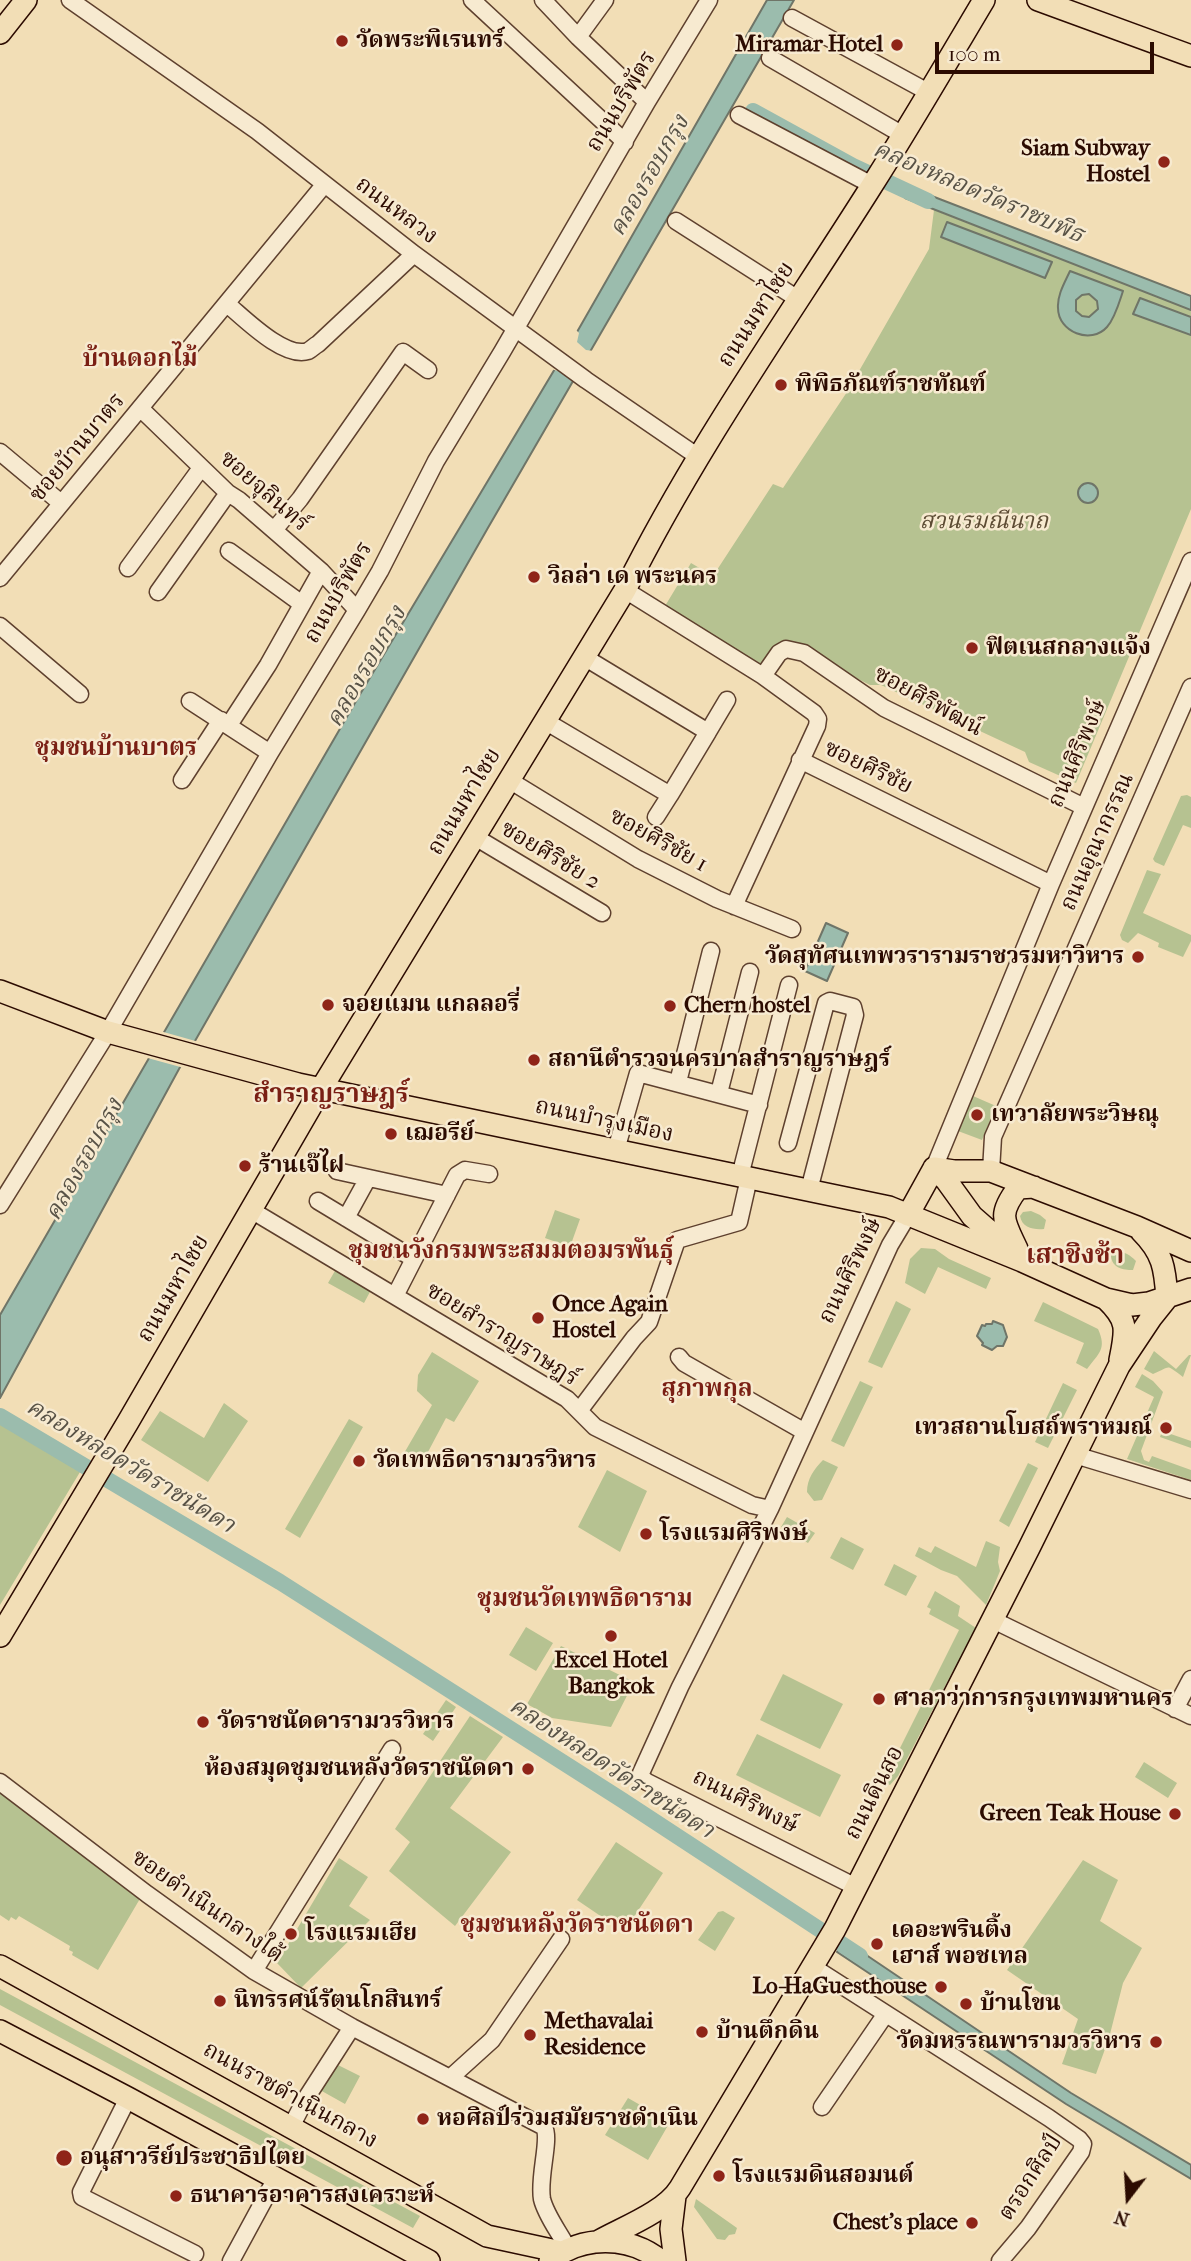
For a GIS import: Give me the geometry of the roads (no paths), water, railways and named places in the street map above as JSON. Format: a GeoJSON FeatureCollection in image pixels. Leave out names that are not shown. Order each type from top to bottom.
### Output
{"type":"FeatureCollection","features":[{"type":"Feature","properties":{"kind":"main road"},"geometry":{"type":"LineString","coordinates":[[0,33],[26,0]]}},
{"type":"Feature","properties":{"kind":"main road","name":"ถนนมหาไชย"},"geometry":{"type":"LineString","coordinates":[[0,1636],[321,1089],[625,590],[697,456],[877,177],[984,0]]}},
{"type":"Feature","properties":{"kind":"main road"},"geometry":{"type":"LineString","coordinates":[[1038,0],[1191,56]]}},
{"type":"Feature","properties":{"kind":"main road","name":"ถนนบำรุงเมือง"},"geometry":{"type":"LineString","coordinates":[[0,991],[144,1042],[321,1089],[886,1206],[1022,1261],[1106,1299],[1132,1305],[1167,1298],[1191,1289]]}},
{"type":"Feature","properties":{"kind":"main road"},"geometry":{"type":"LineString","coordinates":[[934,1168],[991,1171],[1137,1227],[1191,1251]]}},
{"type":"Feature","properties":{"kind":"main road"},"geometry":{"type":"LineString","coordinates":[[934,1168],[972,1216],[1022,1261]]}},
{"type":"Feature","properties":{"kind":"main road","name":"ถนนศิริพงษ์"},"geometry":{"type":"LineString","coordinates":[[908,1215],[934,1168]]}},
{"type":"Feature","properties":{"kind":"main road"},"geometry":{"type":"LineString","coordinates":[[1022,1261],[1004,1220],[1007,1202],[1018,1188],[1034,1186]]}},
{"type":"Feature","properties":{"kind":"main road"},"geometry":{"type":"LineString","coordinates":[[1137,1227],[1160,1255],[1165,1268],[1167,1298]]}},
{"type":"Feature","properties":{"kind":"main road","name":"ถนนดินสอ"},"geometry":{"type":"LineString","coordinates":[[599,2241],[654,2212],[675,2196],[813,1967],[993,1620],[1119,1366],[1167,1298]]}},
{"type":"Feature","properties":{"kind":"main road","name":"ถนนดินสอ"},"geometry":{"type":"LineString","coordinates":[[1106,1299],[1119,1312],[1124,1325],[1119,1366]]}},
{"type":"Feature","properties":{"kind":"main road","name":"ถนนราชดำเนินกลาง"},"geometry":{"type":"LineString","coordinates":[[0,1966],[487,2236],[560,2254]]}},
{"type":"Feature","properties":{"kind":"main road"},"geometry":{"type":"LineString","coordinates":[[0,2031],[429,2261]]}},
{"type":"Feature","properties":{"kind":"main road","name":"ถนนดินสอ"},"geometry":{"type":"LineString","coordinates":[[675,2196],[671,2229],[675,2261]]}},
{"type":"Feature","properties":{"kind":"main road"},"geometry":{"type":"LineString","coordinates":[[560,2254],[599,2241],[629,2244],[661,2261]]}},
{"type":"Feature","properties":{"kind":"street","name":"ถนนหลวง"},"geometry":{"type":"LineString","coordinates":[[70,0],[257,131],[414,254],[586,380],[697,456]]}},
{"type":"Feature","properties":{"kind":"street"},"geometry":{"type":"LineString","coordinates":[[472,0],[625,142]]}},
{"type":"Feature","properties":{"kind":"street"},"geometry":{"type":"LineString","coordinates":[[542,0],[647,102]]}},
{"type":"Feature","properties":{"kind":"street"},"geometry":{"type":"LineString","coordinates":[[578,37],[605,0]]}},
{"type":"Feature","properties":{"kind":"street","name":"ถนนบริพัตร"},"geometry":{"type":"LineString","coordinates":[[0,1205],[108,1031],[380,571],[436,460],[709,0]]}},
{"type":"Feature","properties":{"kind":"street"},"geometry":{"type":"LineString","coordinates":[[792,18],[928,92]]}},
{"type":"Feature","properties":{"kind":"street"},"geometry":{"type":"LineString","coordinates":[[771,58],[903,135]]}},
{"type":"Feature","properties":{"kind":"street"},"geometry":{"type":"LineString","coordinates":[[739,115],[877,177]]}},
{"type":"Feature","properties":{"kind":"street","name":"ซอยบ้านบาตร"},"geometry":{"type":"LineString","coordinates":[[0,578],[324,185]]}},
{"type":"Feature","properties":{"kind":"street"},"geometry":{"type":"LineString","coordinates":[[676,221],[798,299]]}},
{"type":"Feature","properties":{"kind":"street"},"geometry":{"type":"LineString","coordinates":[[226,304],[279,346],[291,351],[307,351],[318,344],[414,254]]}},
{"type":"Feature","properties":{"kind":"street"},"geometry":{"type":"LineString","coordinates":[[274,530],[300,499],[403,352],[428,370]]}},
{"type":"Feature","properties":{"kind":"street","name":"ซอยจุลินทร์"},"geometry":{"type":"LineString","coordinates":[[140,408],[228,493],[321,571],[357,610]]}},
{"type":"Feature","properties":{"kind":"street"},"geometry":{"type":"LineString","coordinates":[[0,452],[61,503]]}},
{"type":"Feature","properties":{"kind":"street"},"geometry":{"type":"LineString","coordinates":[[128,568],[201,468]]}},
{"type":"Feature","properties":{"kind":"street"},"geometry":{"type":"LineString","coordinates":[[158,593],[228,493]]}},
{"type":"Feature","properties":{"kind":"street"},"geometry":{"type":"LineString","coordinates":[[229,551],[302,604]]}},
{"type":"Feature","properties":{"kind":"street","name":"ถนนศิริพงษ์"},"geometry":{"type":"LineString","coordinates":[[934,1168],[1051,884],[1191,561]]}},
{"type":"Feature","properties":{"kind":"street"},"geometry":{"type":"LineString","coordinates":[[182,779],[268,665],[321,571]]}},
{"type":"Feature","properties":{"kind":"street","name":"ซอยศิริชัย"},"geometry":{"type":"LineString","coordinates":[[625,590],[763,676],[814,713],[818,719],[817,726],[800,760],[1051,884]]}},
{"type":"Feature","properties":{"kind":"street"},"geometry":{"type":"LineString","coordinates":[[0,626],[80,694]]}},
{"type":"Feature","properties":{"kind":"street","name":"ซอยศิริพัฒน์"},"geometry":{"type":"LineString","coordinates":[[763,676],[779,653],[786,649],[804,653],[884,708],[1084,807]]}},
{"type":"Feature","properties":{"kind":"street"},"geometry":{"type":"LineString","coordinates":[[584,657],[708,732]]}},
{"type":"Feature","properties":{"kind":"street","name":"ถนนอุณากรรณ"},"geometry":{"type":"LineString","coordinates":[[991,1171],[991,1144],[995,1130],[1191,687]]}},
{"type":"Feature","properties":{"kind":"street"},"geometry":{"type":"LineString","coordinates":[[190,701],[270,753]]}},
{"type":"Feature","properties":{"kind":"street"},"geometry":{"type":"LineString","coordinates":[[656,817],[727,701]]}},
{"type":"Feature","properties":{"kind":"street"},"geometry":{"type":"LineString","coordinates":[[545,721],[670,796]]}},
{"type":"Feature","properties":{"kind":"street"},"geometry":{"type":"LineString","coordinates":[[734,906],[800,760]]}},
{"type":"Feature","properties":{"kind":"street","name":"ซอยศิริชัย 1"},"geometry":{"type":"LineString","coordinates":[[509,780],[638,859],[734,906],[792,929]]}},
{"type":"Feature","properties":{"kind":"street","name":"ซอยศิริชัย 2"},"geometry":{"type":"LineString","coordinates":[[475,837],[602,913]]}},
{"type":"Feature","properties":{"kind":"street"},"geometry":{"type":"LineString","coordinates":[[678,1082],[711,951]]}},
{"type":"Feature","properties":{"kind":"street"},"geometry":{"type":"LineString","coordinates":[[719,1093],[750,972]]}},
{"type":"Feature","properties":{"kind":"street"},"geometry":{"type":"LineString","coordinates":[[579,1411],[649,1322],[677,1240],[739,1222],[744,1177],[759,1105],[789,985]]}},
{"type":"Feature","properties":{"kind":"street"},"geometry":{"type":"LineString","coordinates":[[788,1143],[826,1003],[830,1001],[853,1007],[855,1015],[809,1190]]}},
{"type":"Feature","properties":{"kind":"street"},"geometry":{"type":"LineString","coordinates":[[616,1150],[638,1073],[759,1105]]}},
{"type":"Feature","properties":{"kind":"street"},"geometry":{"type":"LineString","coordinates":[[337,1171],[447,1195]]}},
{"type":"Feature","properties":{"kind":"street"},"geometry":{"type":"LineString","coordinates":[[395,1296],[461,1171],[489,1174]]}},
{"type":"Feature","properties":{"kind":"street"},"geometry":{"type":"LineString","coordinates":[[346,1218],[368,1178]]}},
{"type":"Feature","properties":{"kind":"street"},"geometry":{"type":"LineString","coordinates":[[318,1201],[415,1259]]}},
{"type":"Feature","properties":{"kind":"street","name":"ซอยสำราญราษฎร์"},"geometry":{"type":"LineString","coordinates":[[250,1210],[567,1399],[595,1427],[752,1505],[769,1509]]}},
{"type":"Feature","properties":{"kind":"street","name":"ถนนศิริพงษ์"},"geometry":{"type":"LineString","coordinates":[[856,1887],[642,1778],[641,1773],[805,1433],[890,1245],[908,1215]]}},
{"type":"Feature","properties":{"kind":"street"},"geometry":{"type":"LineString","coordinates":[[679,1357],[684,1363],[805,1433]]}},
{"type":"Feature","properties":{"kind":"street"},"geometry":{"type":"LineString","coordinates":[[1075,1455],[1191,1490]]}},
{"type":"Feature","properties":{"kind":"street"},"geometry":{"type":"LineString","coordinates":[[993,1620],[1191,1716]]}},
{"type":"Feature","properties":{"kind":"street"},"geometry":{"type":"LineString","coordinates":[[1175,1709],[1191,1679]]}},
{"type":"Feature","properties":{"kind":"street"},"geometry":{"type":"LineString","coordinates":[[254,1971],[392,1749]]}},
{"type":"Feature","properties":{"kind":"street","name":"ซอยดำเนินกลางใต้"},"geometry":{"type":"LineString","coordinates":[[0,1782],[147,1894],[254,1971],[352,2027],[544,2127],[548,2134],[540,2179],[542,2197],[560,2254]]}},
{"type":"Feature","properties":{"kind":"street"},"geometry":{"type":"LineString","coordinates":[[450,2078],[492,2040],[561,1939]]}},
{"type":"Feature","properties":{"kind":"street","name":"ตรอกศิลป์"},"geometry":{"type":"LineString","coordinates":[[813,1967],[1049,2118],[1083,2144],[1081,2152],[1028,2228],[1000,2261]]}},
{"type":"Feature","properties":{"kind":"street"},"geometry":{"type":"LineString","coordinates":[[822,2107],[885,2015]]}},
{"type":"Feature","properties":{"kind":"street"},"geometry":{"type":"LineString","coordinates":[[291,2127],[305,2099],[352,2027]]}},
{"type":"Feature","properties":{"kind":"street"},"geometry":{"type":"LineString","coordinates":[[128,2098],[80,2192],[82,2197],[195,2254]]}},
{"type":"Feature","properties":{"kind":"street"},"geometry":{"type":"LineString","coordinates":[[231,2261],[276,2178]]}},
{"type":"Feature","properties":{"kind":"waterway","name":"คลองหลอดวัดราชบพิธ"},"geometry":{"type":"LineString","coordinates":[[753,111],[853,166],[928,201]]}},
{"type":"Feature","properties":{"kind":"waterway","name":"คลองหลอดวัดราชนัดดา"},"geometry":{"type":"LineString","coordinates":[[0,1416],[280,1582],[622,1800],[860,1956]]}},
{"type":"Feature","properties":{"kind":"place","name":"วัดพระพิเรนทร์"},"geometry":{"type":"Point","coordinates":[342,41]}},
{"type":"Feature","properties":{"kind":"place","name":"Miramar Hotel"},"geometry":{"type":"Point","coordinates":[897,45]}},
{"type":"Feature","properties":{"kind":"place","name":"Siam Subway Hostel"},"geometry":{"type":"Point","coordinates":[1164,162]}},
{"type":"Feature","properties":{"kind":"place","name":"พิพิธภัณฑ์ราชทัณฑ์"},"geometry":{"type":"Point","coordinates":[781,385]}},
{"type":"Feature","properties":{"kind":"place","name":"วิลล่า เด พระนคร"},"geometry":{"type":"Point","coordinates":[534,577]}},
{"type":"Feature","properties":{"kind":"place","name":"ฟิตเนสกลางแจ้ง"},"geometry":{"type":"Point","coordinates":[972,648]}},
{"type":"Feature","properties":{"kind":"place","name":"วัดสุทัศนเทพวรารามราชวรมหาวิหาร"},"geometry":{"type":"Point","coordinates":[1138,957]}},
{"type":"Feature","properties":{"kind":"place","name":"จอยแมน แกลลอรี่"},"geometry":{"type":"Point","coordinates":[328,1005]}},
{"type":"Feature","properties":{"kind":"place","name":"Chern hostel"},"geometry":{"type":"Point","coordinates":[670,1006]}},
{"type":"Feature","properties":{"kind":"place","name":"สถานีตำรวจนครบาลสำราญราษฎร์"},"geometry":{"type":"Point","coordinates":[534,1060]}},
{"type":"Feature","properties":{"kind":"place","name":"เทวาลัยพระวิษณุ"},"geometry":{"type":"Point","coordinates":[977,1115]}},
{"type":"Feature","properties":{"kind":"place","name":"เฌอรีย์"},"geometry":{"type":"Point","coordinates":[391,1134]}},
{"type":"Feature","properties":{"kind":"place","name":"ร้านเจ๊ไฝ"},"geometry":{"type":"Point","coordinates":[245,1166]}},
{"type":"Feature","properties":{"kind":"place","name":"Once Again Hostel"},"geometry":{"type":"Point","coordinates":[538,1318]}},
{"type":"Feature","properties":{"kind":"place","name":"เทวสถานโบสถ์พราหมณ์"},"geometry":{"type":"Point","coordinates":[1166,1428]}},
{"type":"Feature","properties":{"kind":"place","name":"วัดเทพธิดารามวรวิหาร"},"geometry":{"type":"Point","coordinates":[359,1461]}},
{"type":"Feature","properties":{"kind":"place","name":"โรงแรมศิริพงษ์"},"geometry":{"type":"Point","coordinates":[646,1534]}},
{"type":"Feature","properties":{"kind":"place","name":"Excel Hotel Bangkok"},"geometry":{"type":"Point","coordinates":[611,1636]}},
{"type":"Feature","properties":{"kind":"place","name":"ศาลาว่าการกรุงเทพมหานคร"},"geometry":{"type":"Point","coordinates":[879,1699]}},
{"type":"Feature","properties":{"kind":"place","name":"วัดราชนัดดารามวรวิหาร"},"geometry":{"type":"Point","coordinates":[203,1722]}},
{"type":"Feature","properties":{"kind":"place","name":"ห้องสมุดชุมชนหลังวัดราชนัดดา"},"geometry":{"type":"Point","coordinates":[528,1769]}},
{"type":"Feature","properties":{"kind":"place","name":"Green Teak House"},"geometry":{"type":"Point","coordinates":[1175,1814]}},
{"type":"Feature","properties":{"kind":"place","name":"โรงแรมเฮีย"},"geometry":{"type":"Point","coordinates":[291,1934]}},
{"type":"Feature","properties":{"kind":"place","name":"เดอะพรินติ้ง เฮาส์ พอชเทล"},"geometry":{"type":"Point","coordinates":[877,1944]}},
{"type":"Feature","properties":{"kind":"place","name":"Lo-HaGuesthouse"},"geometry":{"type":"Point","coordinates":[941,1987]}},
{"type":"Feature","properties":{"kind":"place","name":"นิทรรศน์รัตนโกสินทร์"},"geometry":{"type":"Point","coordinates":[220,2001]}},
{"type":"Feature","properties":{"kind":"place","name":"บ้านโขน"},"geometry":{"type":"Point","coordinates":[966,2004]}},
{"type":"Feature","properties":{"kind":"place","name":"บ้านตึกดิน"},"geometry":{"type":"Point","coordinates":[702,2032]}},
{"type":"Feature","properties":{"kind":"place","name":"Methavalai Residence"},"geometry":{"type":"Point","coordinates":[530,2035]}},
{"type":"Feature","properties":{"kind":"place","name":"วัดมหรรณพารามวรวิหาร"},"geometry":{"type":"Point","coordinates":[1156,2042]}},
{"type":"Feature","properties":{"kind":"place","name":"หอศิลป์ร่วมสมัยราชดำเนิน"},"geometry":{"type":"Point","coordinates":[423,2119]}},
{"type":"Feature","properties":{"kind":"place","name":"อนุสาวรีย์ประชาธิปไตย"},"geometry":{"type":"Point","coordinates":[64,2158]}},
{"type":"Feature","properties":{"kind":"place","name":"โรงแรมดินสอมนต์"},"geometry":{"type":"Point","coordinates":[719,2176]}},
{"type":"Feature","properties":{"kind":"place","name":"ธนาคารอาคารสงเคราะห์"},"geometry":{"type":"Point","coordinates":[176,2196]}},
{"type":"Feature","properties":{"kind":"place","name":"Chest's place"},"geometry":{"type":"Point","coordinates":[972,2223]}},
{"type":"Feature","properties":{"kind":"district","name":"บ้านดอกไม้"},"geometry":{"type":"Point","coordinates":[140,360]}},
{"type":"Feature","properties":{"kind":"district","name":"ชุมชนบ้านบาตร"},"geometry":{"type":"Point","coordinates":[116,749]}},
{"type":"Feature","properties":{"kind":"district","name":"สำราญราษฎร์"},"geometry":{"type":"Point","coordinates":[331,1096]}},
{"type":"Feature","properties":{"kind":"district","name":"ชุมชนวังกรมพระสมมตอมรพันธุ์"},"geometry":{"type":"Point","coordinates":[511,1252]}},
{"type":"Feature","properties":{"kind":"district","name":"เสาชิงช้า"},"geometry":{"type":"Point","coordinates":[1075,1257]}},
{"type":"Feature","properties":{"kind":"district","name":"สุภาพกุล"},"geometry":{"type":"Point","coordinates":[707,1390]}},
{"type":"Feature","properties":{"kind":"district","name":"ชุมชนวัดเทพธิดาราม"},"geometry":{"type":"Point","coordinates":[585,1600]}},
{"type":"Feature","properties":{"kind":"district","name":"ชุมชนหลังวัดราชนัดดา"},"geometry":{"type":"Point","coordinates":[577,1926]}},
{"type":"Feature","properties":{"kind":"water label","name":"คลองรอบกรุง"},"geometry":{"type":"Point","coordinates":[650,176]}},
{"type":"Feature","properties":{"kind":"water label","name":"คลองรอบกรุง"},"geometry":{"type":"Point","coordinates":[367,667]}},
{"type":"Feature","properties":{"kind":"water label","name":"คลองรอบกรุง"},"geometry":{"type":"Point","coordinates":[85,1160]}},
{"type":"Feature","properties":{"kind":"park label","name":"สวนรมณีนาถ"},"geometry":{"type":"Point","coordinates":[984,522]}}]}
